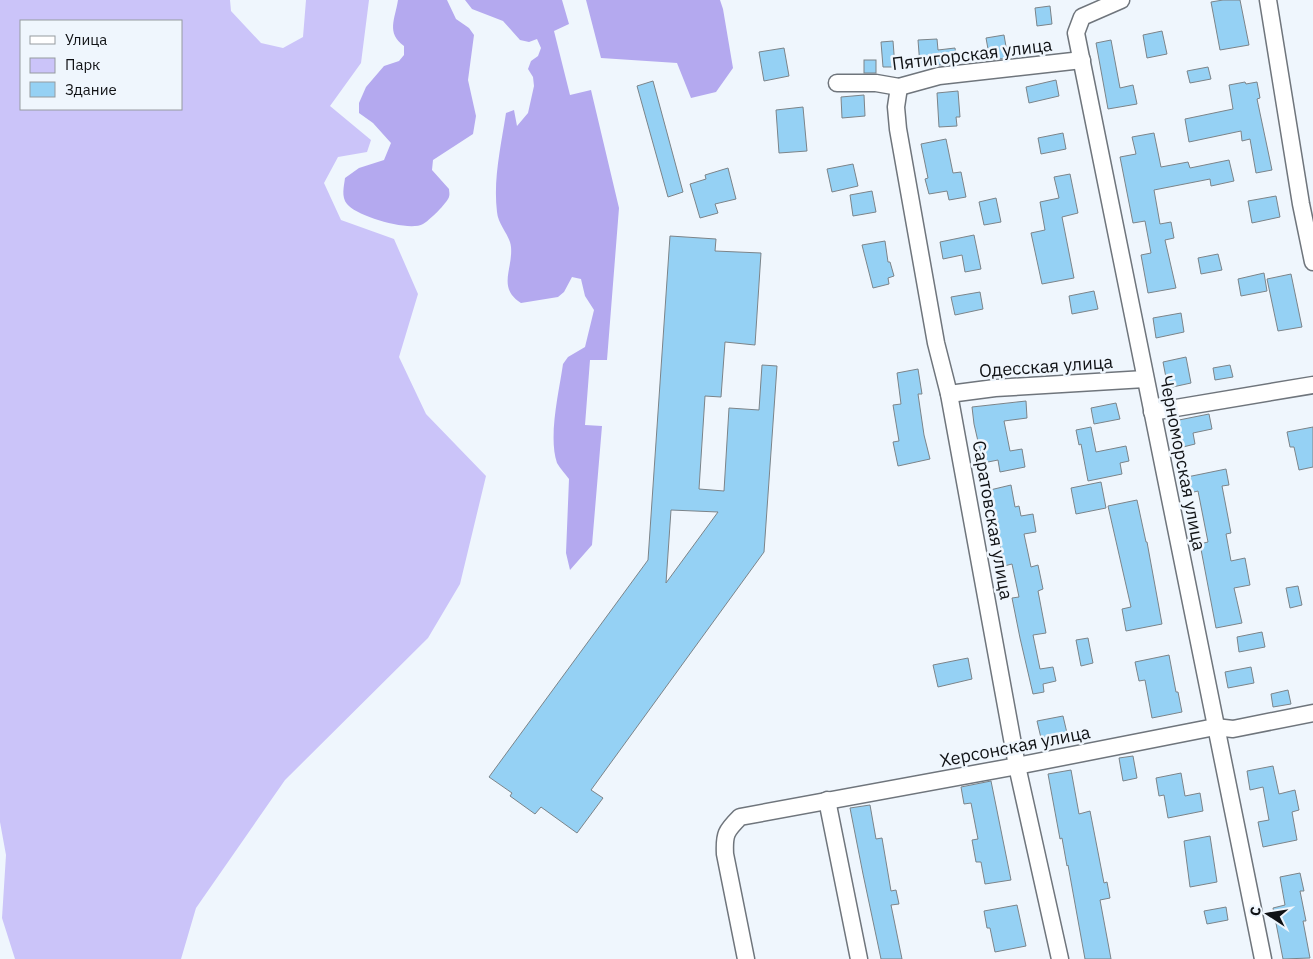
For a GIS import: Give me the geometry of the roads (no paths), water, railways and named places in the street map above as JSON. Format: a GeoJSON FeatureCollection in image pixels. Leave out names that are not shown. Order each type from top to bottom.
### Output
{"type":"FeatureCollection","features":[{"type":"Feature","properties":{"kind":"street","name":"Черноморская улица"},"geometry":{"type":"LineString","coordinates":[[1121,0],[1082,17],[1076,33],[1263,959]]}},
{"type":"Feature","properties":{"kind":"street"},"geometry":{"type":"LineString","coordinates":[[1268,0],[1313,262]]}},
{"type":"Feature","properties":{"kind":"street","name":"Пятигорская улица"},"geometry":{"type":"LineString","coordinates":[[837,83],[876,83],[899,87],[939,76],[1082,60]]}},
{"type":"Feature","properties":{"kind":"street","name":"Саратовская улица"},"geometry":{"type":"LineString","coordinates":[[899,87],[896,106],[898,129],[936,343],[949,394],[1017,766],[1060,959]]}},
{"type":"Feature","properties":{"kind":"street","name":"Одесская улица"},"geometry":{"type":"LineString","coordinates":[[949,394],[996,388],[1145,379]]}},
{"type":"Feature","properties":{"kind":"street"},"geometry":{"type":"LineString","coordinates":[[1152,412],[1313,385]]}},
{"type":"Feature","properties":{"kind":"street","name":"Херсонская улица"},"geometry":{"type":"LineString","coordinates":[[746,959],[724,854],[724,841],[728,829],[740,817],[1215,727],[1233,729],[1313,713]]}},
{"type":"Feature","properties":{"kind":"street"},"geometry":{"type":"LineString","coordinates":[[827,800],[859,959]]}}]}
